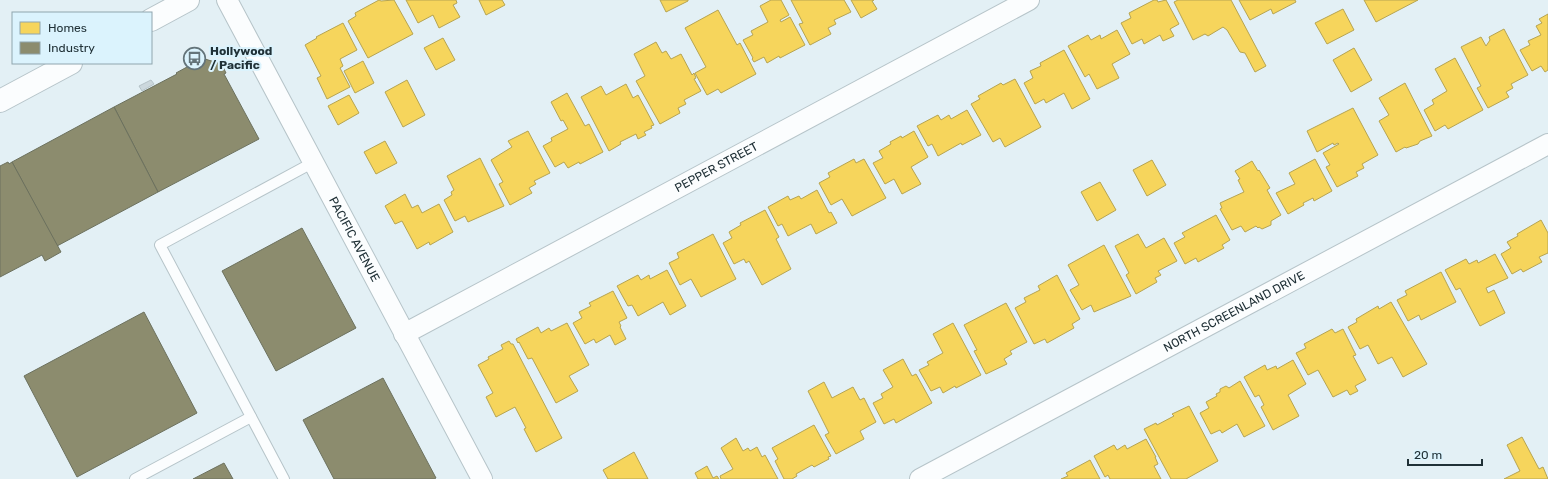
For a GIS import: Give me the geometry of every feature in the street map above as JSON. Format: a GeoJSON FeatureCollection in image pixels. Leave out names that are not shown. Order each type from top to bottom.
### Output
{"type":"FeatureCollection","features":[{"type":"Feature","properties":{"kind":"main road"},"geometry":{"type":"LineString","coordinates":[[152,19],[188,0]]}},
{"type":"Feature","properties":{"kind":"main road"},"geometry":{"type":"LineString","coordinates":[[14,93],[69,64]]}},
{"type":"Feature","properties":{"kind":"street","name":"PACIFIC AVENUE"},"geometry":{"type":"LineString","coordinates":[[227,0],[482,479]]}},
{"type":"Feature","properties":{"kind":"street","name":"PEPPER STREET"},"geometry":{"type":"LineString","coordinates":[[404,334],[1028,0]]}},
{"type":"Feature","properties":{"kind":"street","name":"NORTH SCREENLAND DRIVE"},"geometry":{"type":"LineString","coordinates":[[920,479],[1548,144]]}},
{"type":"Feature","properties":{"kind":"lane"},"geometry":{"type":"LineString","coordinates":[[284,479],[160,245],[314,162]]}},
{"type":"Feature","properties":{"kind":"lane"},"geometry":{"type":"LineString","coordinates":[[135,479],[251,417]]}},
{"type":"Feature","properties":{"kind":"building: Homes"},"geometry":{"type":"Polygon","coordinates":[[[379,0],[394,0],[413,34],[368,58],[348,21],[356,16],[355,13],[379,0]]]}},
{"type":"Feature","properties":{"kind":"building: Homes"},"geometry":{"type":"Polygon","coordinates":[[[406,0],[456,0],[457,3],[453,5],[460,17],[439,28],[433,15],[418,23],[406,0]]]}},
{"type":"Feature","properties":{"kind":"building: Homes"},"geometry":{"type":"Polygon","coordinates":[[[479,0],[502,0],[505,5],[486,15],[479,0]]]}},
{"type":"Feature","properties":{"kind":"building: Homes"},"geometry":{"type":"Polygon","coordinates":[[[660,0],[688,0],[688,1],[666,12],[660,0]]]}},
{"type":"Feature","properties":{"kind":"building: Homes"},"geometry":{"type":"Polygon","coordinates":[[[771,0],[781,0],[789,15],[780,20],[781,22],[790,17],[805,45],[767,63],[764,57],[754,62],[743,40],[753,35],[751,31],[768,22],[760,6],[771,0]]]}},
{"type":"Feature","properties":{"kind":"building: Homes"},"geometry":{"type":"Polygon","coordinates":[[[791,0],[844,0],[851,12],[834,20],[836,24],[828,28],[831,34],[810,45],[799,24],[803,23],[791,0]]]}},
{"type":"Feature","properties":{"kind":"building: Homes"},"geometry":{"type":"Polygon","coordinates":[[[851,0],[874,0],[872,1],[877,9],[861,18],[851,0]]]}},
{"type":"Feature","properties":{"kind":"building: Homes"},"geometry":{"type":"Polygon","coordinates":[[[1154,0],[1157,0],[1158,2],[1166,0],[1179,24],[1170,29],[1174,36],[1163,41],[1160,35],[1144,44],[1142,39],[1132,44],[1121,23],[1131,18],[1129,13],[1154,0]]]}},
{"type":"Feature","properties":{"kind":"building: Homes"},"geometry":{"type":"Polygon","coordinates":[[[1178,0],[1231,0],[1266,66],[1255,72],[1245,53],[1240,52],[1227,30],[1223,27],[1208,36],[1205,34],[1193,40],[1174,2],[1178,0]]]}},
{"type":"Feature","properties":{"kind":"building: Homes"},"geometry":{"type":"Polygon","coordinates":[[[1239,0],[1295,0],[1296,2],[1273,14],[1271,9],[1250,20],[1239,0]]]}},
{"type":"Feature","properties":{"kind":"building: Homes"},"geometry":{"type":"Polygon","coordinates":[[[1364,0],[1418,0],[1376,22],[1364,0]]]}},
{"type":"Feature","properties":{"kind":"building: Homes"},"geometry":{"type":"Polygon","coordinates":[[[1343,9],[1354,30],[1327,44],[1315,23],[1343,9]]]}},
{"type":"Feature","properties":{"kind":"building: Homes"},"geometry":{"type":"Polygon","coordinates":[[[718,10],[737,45],[740,43],[756,74],[721,93],[718,89],[707,95],[695,73],[706,67],[685,28],[718,10]]]}},
{"type":"Feature","properties":{"kind":"building: Homes"},"geometry":{"type":"Polygon","coordinates":[[[1548,14],[1548,70],[1545,72],[1541,66],[1532,71],[1520,50],[1530,45],[1528,41],[1541,35],[1536,26],[1542,23],[1539,19],[1548,14]]]}},
{"type":"Feature","properties":{"kind":"building: Homes"},"geometry":{"type":"Polygon","coordinates":[[[343,23],[357,50],[340,59],[343,66],[340,68],[350,87],[327,99],[317,78],[321,76],[305,45],[317,38],[316,37],[343,23]]]}},
{"type":"Feature","properties":{"kind":"building: Homes"},"geometry":{"type":"Polygon","coordinates":[[[1504,29],[1528,75],[1511,84],[1513,88],[1506,92],[1509,97],[1488,108],[1477,88],[1481,86],[1461,47],[1481,37],[1486,46],[1490,40],[1489,37],[1504,29]]]}},
{"type":"Feature","properties":{"kind":"building: Homes"},"geometry":{"type":"Polygon","coordinates":[[[1117,30],[1130,54],[1112,64],[1119,78],[1097,89],[1089,74],[1085,77],[1068,46],[1088,35],[1091,40],[1100,35],[1101,39],[1117,30]]]}},
{"type":"Feature","properties":{"kind":"building: Homes"},"geometry":{"type":"Polygon","coordinates":[[[443,38],[455,60],[436,70],[424,48],[443,38]]]}},
{"type":"Feature","properties":{"kind":"building: Homes"},"geometry":{"type":"Polygon","coordinates":[[[656,42],[662,53],[666,51],[671,59],[681,54],[692,75],[694,73],[696,78],[694,79],[701,91],[684,100],[686,104],[678,108],[680,113],[660,124],[636,81],[645,76],[634,54],[656,42]]]}},
{"type":"Feature","properties":{"kind":"building: Homes"},"geometry":{"type":"Polygon","coordinates":[[[1354,48],[1372,80],[1351,92],[1333,60],[1354,48]]]}},
{"type":"Feature","properties":{"kind":"building: Homes"},"geometry":{"type":"Polygon","coordinates":[[[1064,50],[1090,99],[1072,109],[1064,93],[1046,103],[1044,99],[1035,104],[1024,83],[1033,78],[1030,71],[1041,66],[1040,63],[1064,50]]]}},
{"type":"Feature","properties":{"kind":"building: Homes"},"geometry":{"type":"Polygon","coordinates":[[[1455,58],[1483,110],[1448,129],[1445,125],[1435,131],[1424,110],[1434,104],[1432,100],[1447,91],[1435,69],[1455,58]]]}},
{"type":"Feature","properties":{"kind":"building: Homes"},"geometry":{"type":"Polygon","coordinates":[[[363,61],[374,83],[355,93],[344,71],[363,61]]]}},
{"type":"Feature","properties":{"kind":"building: Homes"},"geometry":{"type":"Polygon","coordinates":[[[1015,79],[1041,127],[1005,147],[1000,138],[993,142],[971,104],[980,99],[978,96],[1001,83],[1003,85],[1015,79]]]}},
{"type":"Feature","properties":{"kind":"building: Homes"},"geometry":{"type":"Polygon","coordinates":[[[407,80],[425,115],[403,127],[385,92],[407,80]]]}},
{"type":"Feature","properties":{"kind":"building: Homes"},"geometry":{"type":"Polygon","coordinates":[[[1405,83],[1432,136],[1420,141],[1418,144],[1405,147],[1396,152],[1379,121],[1389,115],[1379,98],[1405,83]]]}},
{"type":"Feature","properties":{"kind":"building: Homes"},"geometry":{"type":"Polygon","coordinates":[[[626,84],[633,98],[638,95],[654,125],[651,126],[652,128],[644,132],[646,135],[638,139],[636,134],[620,142],[621,144],[609,151],[581,97],[601,86],[606,95],[626,84]]]}},
{"type":"Feature","properties":{"kind":"building: Homes"},"geometry":{"type":"Polygon","coordinates":[[[567,93],[585,126],[589,124],[603,152],[580,164],[579,162],[568,168],[564,162],[555,167],[543,146],[552,141],[551,138],[568,129],[563,120],[561,121],[551,102],[567,93]]]}},
{"type":"Feature","properties":{"kind":"building: Homes"},"geometry":{"type":"Polygon","coordinates":[[[349,95],[359,113],[338,125],[328,106],[349,95]]]}},
{"type":"Feature","properties":{"kind":"building: Homes"},"geometry":{"type":"Polygon","coordinates":[[[1353,108],[1378,155],[1362,164],[1364,168],[1356,172],[1358,176],[1337,187],[1326,167],[1330,165],[1323,153],[1339,144],[1334,145],[1333,143],[1317,152],[1307,131],[1353,108]]]}},
{"type":"Feature","properties":{"kind":"building: Homes"},"geometry":{"type":"Polygon","coordinates":[[[967,110],[981,135],[962,145],[961,143],[938,156],[932,144],[928,146],[917,126],[938,115],[941,120],[949,115],[951,119],[967,110]]]}},
{"type":"Feature","properties":{"kind":"building: Homes"},"geometry":{"type":"Polygon","coordinates":[[[528,131],[550,173],[534,181],[536,184],[529,188],[532,193],[510,205],[499,184],[503,182],[491,160],[512,147],[508,141],[528,131]]]}},
{"type":"Feature","properties":{"kind":"building: Homes"},"geometry":{"type":"Polygon","coordinates":[[[914,131],[928,157],[911,167],[921,184],[902,194],[894,179],[885,184],[873,163],[883,158],[879,151],[891,144],[890,142],[901,136],[902,138],[914,131]]]}},
{"type":"Feature","properties":{"kind":"building: Homes"},"geometry":{"type":"Polygon","coordinates":[[[385,141],[397,163],[376,174],[364,152],[385,141]]]}},
{"type":"Feature","properties":{"kind":"building: Homes"},"geometry":{"type":"Polygon","coordinates":[[[480,158],[504,206],[468,222],[465,216],[455,221],[444,200],[452,195],[451,192],[454,190],[447,176],[480,158]]]}},
{"type":"Feature","properties":{"kind":"building: Homes"},"geometry":{"type":"Polygon","coordinates":[[[854,159],[856,163],[864,159],[886,198],[852,216],[842,199],[831,205],[819,183],[830,177],[828,173],[854,159]]]}},
{"type":"Feature","properties":{"kind":"building: Homes"},"geometry":{"type":"Polygon","coordinates":[[[1315,159],[1332,191],[1314,201],[1313,198],[1303,203],[1304,205],[1288,214],[1276,193],[1295,184],[1289,173],[1315,159]]]}},
{"type":"Feature","properties":{"kind":"building: Homes"},"geometry":{"type":"Polygon","coordinates":[[[1152,160],[1166,185],[1147,196],[1133,170],[1152,160]]]}},
{"type":"Feature","properties":{"kind":"building: Homes"},"geometry":{"type":"Polygon","coordinates":[[[1252,161],[1270,188],[1267,190],[1281,215],[1271,221],[1271,225],[1262,229],[1256,226],[1245,232],[1241,226],[1232,230],[1220,209],[1222,208],[1220,203],[1244,192],[1238,180],[1240,179],[1235,171],[1252,161]]]}},
{"type":"Feature","properties":{"kind":"building: Homes"},"geometry":{"type":"Polygon","coordinates":[[[1100,182],[1116,210],[1097,221],[1081,192],[1100,182]]]}},
{"type":"Feature","properties":{"kind":"building: Homes"},"geometry":{"type":"Polygon","coordinates":[[[817,190],[829,213],[831,212],[837,223],[816,234],[811,224],[788,236],[782,224],[778,226],[768,207],[788,196],[790,200],[799,196],[801,199],[817,190]]]}},
{"type":"Feature","properties":{"kind":"building: Homes"},"geometry":{"type":"Polygon","coordinates":[[[405,194],[412,208],[418,205],[422,213],[439,204],[453,232],[430,245],[429,242],[417,249],[402,221],[395,224],[385,206],[405,194]]]}},
{"type":"Feature","properties":{"kind":"building: Homes"},"geometry":{"type":"Polygon","coordinates":[[[765,210],[779,237],[776,239],[791,269],[762,285],[749,261],[746,263],[744,259],[734,264],[723,243],[732,238],[729,232],[741,225],[740,223],[765,210]]]}},
{"type":"Feature","properties":{"kind":"building: Homes"},"geometry":{"type":"Polygon","coordinates":[[[1216,215],[1230,240],[1222,245],[1224,248],[1198,262],[1196,258],[1185,264],[1174,243],[1185,237],[1182,233],[1216,215]]]}},
{"type":"Feature","properties":{"kind":"building: Homes"},"geometry":{"type":"Polygon","coordinates":[[[1541,220],[1548,233],[1548,253],[1539,257],[1542,262],[1523,272],[1521,269],[1512,274],[1501,254],[1511,248],[1507,242],[1518,236],[1517,234],[1541,220]]]}},
{"type":"Feature","properties":{"kind":"building: Homes"},"geometry":{"type":"Polygon","coordinates":[[[713,234],[736,279],[701,297],[691,279],[680,285],[669,263],[679,258],[677,253],[713,234]]]}},
{"type":"Feature","properties":{"kind":"building: Homes"},"geometry":{"type":"Polygon","coordinates":[[[1138,234],[1146,248],[1164,238],[1177,261],[1158,271],[1161,275],[1155,278],[1157,282],[1136,294],[1126,275],[1129,273],[1115,246],[1138,234]]]}},
{"type":"Feature","properties":{"kind":"building: Homes"},"geometry":{"type":"Polygon","coordinates":[[[1104,245],[1131,296],[1094,312],[1091,305],[1082,310],[1070,290],[1079,285],[1068,265],[1104,245]]]}},
{"type":"Feature","properties":{"kind":"building: Homes"},"geometry":{"type":"Polygon","coordinates":[[[1495,254],[1508,278],[1486,288],[1488,293],[1494,290],[1505,313],[1480,326],[1460,288],[1456,290],[1445,270],[1466,259],[1469,264],[1477,260],[1478,263],[1495,254]]]}},
{"type":"Feature","properties":{"kind":"building: Homes"},"geometry":{"type":"Polygon","coordinates":[[[667,270],[686,306],[670,315],[663,302],[638,316],[632,305],[628,306],[617,286],[638,275],[641,280],[649,275],[650,279],[667,270]]]}},
{"type":"Feature","properties":{"kind":"building: Homes"},"geometry":{"type":"Polygon","coordinates":[[[1441,272],[1456,302],[1421,320],[1419,315],[1408,321],[1397,300],[1407,295],[1405,291],[1441,272]]]}},
{"type":"Feature","properties":{"kind":"building: Homes"},"geometry":{"type":"Polygon","coordinates":[[[1057,275],[1080,319],[1072,324],[1074,328],[1047,343],[1045,339],[1034,344],[1015,308],[1026,302],[1024,298],[1040,290],[1038,286],[1057,275]]]}},
{"type":"Feature","properties":{"kind":"building: Homes"},"geometry":{"type":"Polygon","coordinates":[[[613,291],[627,318],[619,322],[626,339],[615,345],[610,335],[596,343],[594,339],[585,344],[573,323],[582,318],[579,312],[591,306],[589,303],[613,291]]]}},
{"type":"Feature","properties":{"kind":"building: Homes"},"geometry":{"type":"Polygon","coordinates":[[[1391,302],[1427,364],[1403,377],[1392,357],[1378,364],[1368,345],[1360,349],[1348,327],[1357,322],[1356,319],[1378,306],[1379,309],[1391,302]]]}},
{"type":"Feature","properties":{"kind":"building: Homes"},"geometry":{"type":"Polygon","coordinates":[[[1006,303],[1027,342],[1010,351],[1012,354],[1004,359],[1007,364],[986,374],[974,351],[977,350],[964,325],[1006,303]]]}},
{"type":"Feature","properties":{"kind":"building: Homes"},"geometry":{"type":"Polygon","coordinates":[[[567,323],[589,365],[569,376],[578,391],[556,403],[532,358],[528,359],[516,339],[538,327],[541,333],[549,328],[551,331],[567,323]]]}},
{"type":"Feature","properties":{"kind":"building: Homes"},"geometry":{"type":"Polygon","coordinates":[[[953,323],[981,375],[943,393],[940,387],[931,391],[919,370],[929,365],[927,362],[943,353],[933,334],[953,323]]]}},
{"type":"Feature","properties":{"kind":"building: Homes"},"geometry":{"type":"Polygon","coordinates":[[[1332,329],[1335,333],[1343,329],[1356,355],[1353,356],[1366,380],[1355,386],[1358,391],[1350,395],[1347,390],[1333,397],[1318,370],[1308,375],[1296,353],[1306,348],[1304,344],[1332,329]]]}},
{"type":"Feature","properties":{"kind":"building: Homes"},"geometry":{"type":"Polygon","coordinates":[[[509,341],[513,344],[562,438],[536,452],[515,407],[496,417],[486,397],[493,393],[478,365],[489,359],[488,357],[503,349],[501,345],[509,341]]]}},
{"type":"Feature","properties":{"kind":"building: Homes"},"geometry":{"type":"Polygon","coordinates":[[[903,359],[912,376],[916,374],[932,403],[896,423],[894,419],[884,424],[873,403],[883,398],[881,394],[893,387],[883,370],[903,359]]]}},
{"type":"Feature","properties":{"kind":"building: Homes"},"geometry":{"type":"Polygon","coordinates":[[[1293,360],[1306,384],[1288,395],[1299,416],[1273,430],[1261,407],[1264,405],[1259,395],[1255,397],[1244,377],[1265,365],[1267,370],[1276,366],[1277,369],[1293,360]]]}},
{"type":"Feature","properties":{"kind":"building: Homes"},"geometry":{"type":"Polygon","coordinates":[[[1240,381],[1265,426],[1244,437],[1237,424],[1222,433],[1220,430],[1211,434],[1200,413],[1209,408],[1206,402],[1217,396],[1216,394],[1220,392],[1220,389],[1226,386],[1229,388],[1240,381]]]}},
{"type":"Feature","properties":{"kind":"building: Homes"},"geometry":{"type":"Polygon","coordinates":[[[824,382],[832,398],[853,387],[860,400],[864,398],[876,422],[860,431],[864,439],[836,454],[825,435],[829,433],[808,391],[824,382]]]}},
{"type":"Feature","properties":{"kind":"building: Homes"},"geometry":{"type":"Polygon","coordinates":[[[1189,406],[1218,461],[1186,479],[1171,479],[1144,429],[1156,423],[1157,425],[1174,416],[1172,414],[1189,406]]]}},
{"type":"Feature","properties":{"kind":"building: Homes"},"geometry":{"type":"Polygon","coordinates":[[[814,425],[831,456],[828,457],[829,459],[814,467],[812,465],[796,474],[797,476],[792,479],[784,479],[775,461],[778,459],[772,448],[814,425]]]}},
{"type":"Feature","properties":{"kind":"building: Homes"},"geometry":{"type":"Polygon","coordinates":[[[1522,437],[1539,469],[1543,467],[1548,479],[1504,479],[1520,471],[1507,445],[1522,437]]]}},
{"type":"Feature","properties":{"kind":"building: Homes"},"geometry":{"type":"Polygon","coordinates":[[[736,438],[743,451],[748,448],[750,451],[757,447],[762,457],[765,455],[778,479],[721,479],[720,476],[733,469],[721,448],[736,438]]]}},
{"type":"Feature","properties":{"kind":"building: Homes"},"geometry":{"type":"Polygon","coordinates":[[[1146,439],[1156,457],[1158,464],[1154,466],[1161,479],[1110,479],[1108,475],[1105,477],[1094,456],[1114,445],[1117,450],[1125,445],[1127,449],[1146,439]]]}},
{"type":"Feature","properties":{"kind":"building: Homes"},"geometry":{"type":"Polygon","coordinates":[[[634,452],[648,479],[608,479],[603,470],[634,452]]]}},
{"type":"Feature","properties":{"kind":"building: Homes"},"geometry":{"type":"Polygon","coordinates":[[[1090,460],[1100,479],[1061,479],[1068,476],[1066,473],[1090,460]]]}},
{"type":"Feature","properties":{"kind":"building: Homes"},"geometry":{"type":"Polygon","coordinates":[[[707,466],[713,478],[717,476],[719,479],[698,479],[695,473],[707,466]]]}},
{"type":"Feature","properties":{"kind":"building: Industry"},"geometry":{"type":"Polygon","coordinates":[[[205,59],[218,63],[223,67],[226,73],[224,74],[259,139],[158,192],[114,107],[177,74],[176,73],[198,61],[205,59]]]}},
{"type":"Feature","properties":{"kind":"building: Industry"},"geometry":{"type":"Polygon","coordinates":[[[114,107],[158,192],[57,246],[12,162],[114,107]]]}},
{"type":"Feature","properties":{"kind":"building: Industry"},"geometry":{"type":"Polygon","coordinates":[[[8,162],[9,164],[12,162],[61,252],[45,261],[42,255],[0,277],[0,166],[8,162]]]}},
{"type":"Feature","properties":{"kind":"building: Industry"},"geometry":{"type":"Polygon","coordinates":[[[302,228],[356,328],[276,371],[222,271],[302,228]]]}},
{"type":"Feature","properties":{"kind":"building: Industry"},"geometry":{"type":"Polygon","coordinates":[[[144,312],[197,413],[77,477],[24,376],[144,312]]]}},
{"type":"Feature","properties":{"kind":"building: Industry"},"geometry":{"type":"Polygon","coordinates":[[[383,378],[436,478],[334,479],[303,420],[383,378]]]}},
{"type":"Feature","properties":{"kind":"building: Industry"},"geometry":{"type":"Polygon","coordinates":[[[224,463],[233,479],[193,479],[224,463]]]}},
{"type":"Feature","properties":{"kind":"building: Other"},"geometry":{"type":"Polygon","coordinates":[[[151,80],[154,84],[142,91],[139,86],[151,80]]]}},
{"type":"Feature","properties":{"kind":"place","name":"Hollywood / Pacific"},"geometry":{"type":"Point","coordinates":[194,58]}}]}
